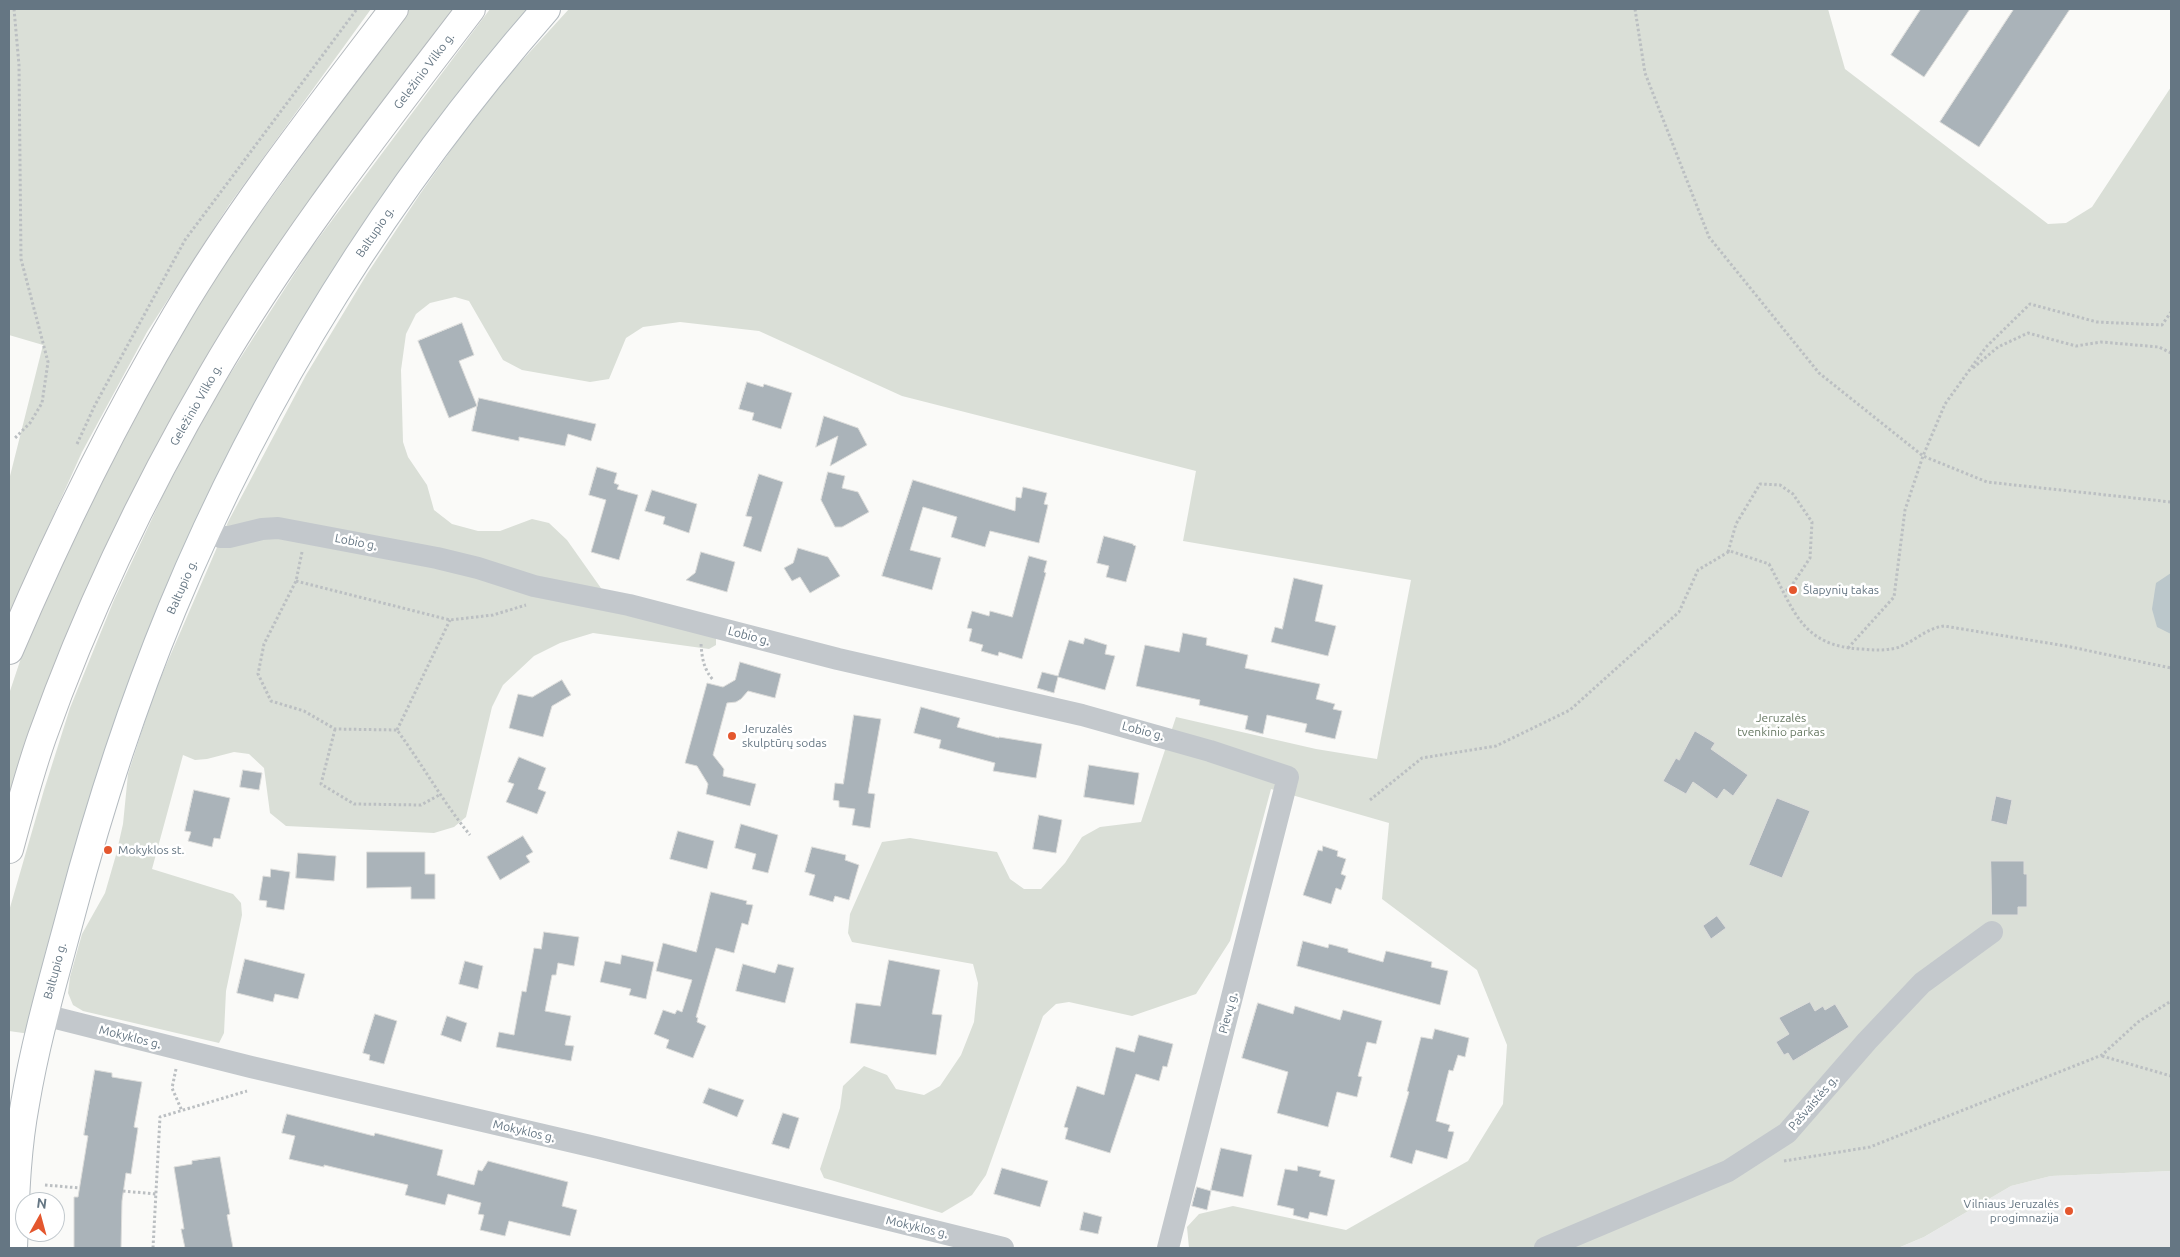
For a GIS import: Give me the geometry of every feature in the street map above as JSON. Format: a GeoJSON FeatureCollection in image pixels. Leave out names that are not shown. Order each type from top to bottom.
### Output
{"type":"FeatureCollection","features":[{"type":"Feature","properties":{"kind":"main road"},"geometry":{"type":"LineString","coordinates":[[9,650],[47,561],[85,480],[123,407],[176,314],[301,131],[394,9]]}},
{"type":"Feature","properties":{"kind":"main road","name":"Geležinio Vilko g."},"geometry":{"type":"LineString","coordinates":[[9,849],[42,738],[75,654],[118,552],[161,466],[212,375],[291,251],[381,127],[471,9]]}},
{"type":"Feature","properties":{"kind":"main road","name":"Baltupio g."},"geometry":{"type":"LineString","coordinates":[[13,1248],[16,1173],[24,1107],[44,1015],[84,863],[145,678],[172,607],[206,532],[260,422],[359,256],[468,102],[546,9]]}},
{"type":"Feature","properties":{"kind":"street","name":"Lobio g."},"geometry":{"type":"LineString","coordinates":[[206,532],[220,537],[278,528],[437,558],[478,568],[534,586],[629,605],[838,659],[1132,728],[1288,777]]}},
{"type":"Feature","properties":{"kind":"street","name":"Pievų g."},"geometry":{"type":"LineString","coordinates":[[1168,1248],[1288,777]]}},
{"type":"Feature","properties":{"kind":"street","name":"Pašvaistės g."},"geometry":{"type":"LineString","coordinates":[[1545,1248],[1728,1171],[1787,1133],[1867,1040],[1922,983],[1992,932]]}},
{"type":"Feature","properties":{"kind":"street","name":"Mokyklos g."},"geometry":{"type":"LineString","coordinates":[[44,1015],[599,1148],[950,1242],[1003,1248]]}},
{"type":"Feature","properties":{"kind":"path"},"geometry":{"type":"LineString","coordinates":[[14,9],[18,65],[21,260],[48,362],[42,403],[30,423],[15,438]]}},
{"type":"Feature","properties":{"kind":"path"},"geometry":{"type":"LineString","coordinates":[[1635,9],[1645,73],[1709,237],[1819,373],[1923,456],[1987,482],[2171,502]]}},
{"type":"Feature","properties":{"kind":"path"},"geometry":{"type":"LineString","coordinates":[[1847,648],[1894,597],[1905,510],[1923,456],[1945,404],[1986,347],[2030,304],[2097,322],[2162,325],[2171,312]]}},
{"type":"Feature","properties":{"kind":"path"},"geometry":{"type":"LineString","coordinates":[[1969,372],[1998,347],[2028,333],[2076,346],[2101,342],[2159,347],[2171,353]]}},
{"type":"Feature","properties":{"kind":"path"},"geometry":{"type":"LineString","coordinates":[[1728,552],[1736,524],[1760,484],[1780,485],[1793,494],[1812,522],[1810,558],[1790,588],[1784,592]]}},
{"type":"Feature","properties":{"kind":"path"},"geometry":{"type":"LineString","coordinates":[[307,532],[296,581],[264,644],[258,674],[272,701],[304,711],[335,729],[397,730]]}},
{"type":"Feature","properties":{"kind":"path"},"geometry":{"type":"LineString","coordinates":[[1370,800],[1422,758],[1496,746],[1570,710],[1679,612],[1698,570],[1730,550],[1769,564],[1802,625],[1812,634],[1827,642],[1847,648],[1891,649],[1905,645],[1933,627],[1944,626],[2066,646],[2171,668]]}},
{"type":"Feature","properties":{"kind":"path"},"geometry":{"type":"LineString","coordinates":[[296,581],[450,620],[493,615],[530,604]]}},
{"type":"Feature","properties":{"kind":"path"},"geometry":{"type":"LineString","coordinates":[[397,730],[450,620]]}},
{"type":"Feature","properties":{"kind":"path"},"geometry":{"type":"LineString","coordinates":[[705,624],[701,644],[702,658],[707,673],[714,681]]}},
{"type":"Feature","properties":{"kind":"path"},"geometry":{"type":"LineString","coordinates":[[335,729],[321,784],[354,804],[421,804],[441,794]]}},
{"type":"Feature","properties":{"kind":"path"},"geometry":{"type":"LineString","coordinates":[[397,730],[453,814],[470,835]]}},
{"type":"Feature","properties":{"kind":"path"},"geometry":{"type":"LineString","coordinates":[[1775,1163],[1870,1147],[2102,1056],[2138,1022],[2171,1001]]}},
{"type":"Feature","properties":{"kind":"path"},"geometry":{"type":"LineString","coordinates":[[180,1049],[172,1088],[182,1111]]}},
{"type":"Feature","properties":{"kind":"path"},"geometry":{"type":"LineString","coordinates":[[2102,1056],[2171,1076]]}},
{"type":"Feature","properties":{"kind":"path"},"geometry":{"type":"LineString","coordinates":[[153,1248],[160,1117],[247,1091]]}},
{"type":"Feature","properties":{"kind":"path"},"geometry":{"type":"LineString","coordinates":[[45,1185],[80,1188]]}},
{"type":"Feature","properties":{"kind":"path"},"geometry":{"type":"LineString","coordinates":[[124,1191],[156,1194]]}},
{"type":"Feature","properties":{"kind":"shaded area"},"geometry":{"type":"Polygon","coordinates":[[[2171,573],[2171,634],[2157,627],[2152,609],[2156,583],[2171,573]]]}},
{"type":"Feature","properties":{"kind":"shaded area","name":"Vilniaus Jeruzalės progimnazija"},"geometry":{"type":"Polygon","coordinates":[[[2171,1171],[2171,1248],[1898,1248],[1924,1237],[2011,1186],[2051,1176],[2171,1171]]]}},
{"type":"Feature","properties":{"kind":"green space"},"geometry":{"type":"Polygon","coordinates":[[[9,9],[371,9],[229,205],[147,332],[82,452],[9,614],[9,480],[43,345],[9,335],[9,9]]]}},
{"type":"Feature","properties":{"kind":"green space"},"geometry":{"type":"Polygon","coordinates":[[[409,9],[453,9],[317,189],[221,335],[167,426],[105,552],[9,812],[9,694],[27,640],[71,538],[132,415],[189,319],[240,241],[409,9]]]}},
{"type":"Feature","properties":{"kind":"green space"},"geometry":{"type":"Polygon","coordinates":[[[490,9],[533,9],[244,432],[30,1034],[9,1031],[9,911],[70,708],[114,600],[164,493],[209,407],[309,251],[490,9]]]}},
{"type":"Feature","properties":{"kind":"green space","name":"Jeruzalės tvenkinio parkas"},"geometry":{"type":"Polygon","coordinates":[[[569,9],[1828,9],[1845,69],[2048,224],[2066,223],[2092,207],[2171,87],[2171,1171],[2051,1176],[2011,1186],[1924,1237],[1898,1248],[1189,1248],[1187,1227],[1199,1214],[1233,1206],[1346,1230],[1468,1161],[1503,1104],[1507,1045],[1477,970],[1382,899],[1389,823],[1271,789],[1230,941],[1196,994],[1132,1016],[1069,1002],[1056,1004],[1043,1016],[986,1175],[972,1195],[942,1213],[824,1178],[820,1169],[840,1108],[843,1086],[864,1066],[887,1075],[896,1089],[924,1095],[940,1086],[961,1055],[974,1022],[978,983],[973,964],[852,942],[848,933],[850,914],[882,842],[910,838],[997,852],[1010,879],[1024,889],[1041,889],[1065,863],[1082,837],[1100,827],[1141,822],[1176,717],[1316,749],[1377,759],[1411,580],[1183,541],[1196,471],[902,396],[759,331],[680,322],[643,327],[626,338],[609,379],[590,382],[522,370],[503,360],[469,301],[455,297],[430,303],[416,314],[406,334],[401,370],[403,442],[408,457],[427,485],[434,510],[452,524],[478,531],[500,531],[532,519],[549,523],[567,540],[603,591],[716,635],[716,645],[709,649],[593,633],[560,643],[534,656],[503,685],[492,707],[466,817],[454,827],[434,833],[286,826],[270,813],[264,768],[249,754],[234,752],[195,760],[183,755],[152,869],[233,894],[241,903],[242,915],[226,991],[224,1033],[219,1043],[83,1011],[73,1005],[68,993],[70,977],[82,934],[105,893],[116,855],[123,824],[128,774],[154,693],[228,522],[306,375],[367,274],[420,194],[487,99],[569,9]]]}},
{"type":"Feature","properties":{"kind":"building"},"geometry":{"type":"Polygon","coordinates":[[[1921,9],[1970,9],[1924,77],[1891,55],[1921,9]]]}},
{"type":"Feature","properties":{"kind":"building"},"geometry":{"type":"Polygon","coordinates":[[[2014,9],[2070,9],[1979,147],[1940,122],[2014,9]]]}},
{"type":"Feature","properties":{"kind":"building"},"geometry":{"type":"Polygon","coordinates":[[[462,323],[474,355],[459,361],[477,406],[449,418],[418,341],[462,323]]]}},
{"type":"Feature","properties":{"kind":"building"},"geometry":{"type":"Polygon","coordinates":[[[747,382],[763,387],[764,384],[792,393],[781,429],[752,420],[754,413],[739,409],[747,382]]]}},
{"type":"Feature","properties":{"kind":"building"},"geometry":{"type":"Polygon","coordinates":[[[479,398],[596,424],[591,441],[568,434],[565,446],[519,437],[519,441],[472,431],[479,398]]]}},
{"type":"Feature","properties":{"kind":"building"},"geometry":{"type":"Polygon","coordinates":[[[824,416],[858,428],[867,445],[830,466],[838,436],[816,447],[824,416]]]}},
{"type":"Feature","properties":{"kind":"building"},"geometry":{"type":"Polygon","coordinates":[[[597,467],[617,473],[614,483],[619,485],[617,489],[638,495],[619,560],[591,552],[606,500],[589,495],[597,467]]]}},
{"type":"Feature","properties":{"kind":"building"},"geometry":{"type":"Polygon","coordinates":[[[828,472],[845,476],[842,488],[858,492],[869,512],[842,527],[835,527],[821,500],[828,472]]]}},
{"type":"Feature","properties":{"kind":"building"},"geometry":{"type":"Polygon","coordinates":[[[759,474],[783,482],[761,552],[743,546],[752,517],[746,516],[759,474]]]}},
{"type":"Feature","properties":{"kind":"building"},"geometry":{"type":"Polygon","coordinates":[[[913,480],[1015,511],[1016,497],[1021,498],[1023,487],[1047,493],[1044,504],[1048,505],[1039,543],[990,531],[985,547],[951,537],[957,517],[923,507],[910,550],[941,558],[932,590],[882,576],[913,480]]]}},
{"type":"Feature","properties":{"kind":"building"},"geometry":{"type":"Polygon","coordinates":[[[652,490],[697,504],[689,533],[663,524],[665,517],[645,511],[652,490]]]}},
{"type":"Feature","properties":{"kind":"building"},"geometry":{"type":"Polygon","coordinates":[[[1104,536],[1136,546],[1126,582],[1106,577],[1109,566],[1097,563],[1104,536]]]}},
{"type":"Feature","properties":{"kind":"building"},"geometry":{"type":"Polygon","coordinates":[[[798,548],[828,557],[840,576],[810,593],[800,577],[792,581],[784,568],[793,563],[798,548]]]}},
{"type":"Feature","properties":{"kind":"building"},"geometry":{"type":"Polygon","coordinates":[[[701,552],[735,562],[727,592],[686,580],[695,573],[701,552]]]}},
{"type":"Feature","properties":{"kind":"building"},"geometry":{"type":"Polygon","coordinates":[[[1029,556],[1047,561],[1044,572],[1046,573],[1022,659],[999,652],[998,656],[981,651],[983,645],[969,641],[972,629],[967,628],[972,611],[989,616],[990,611],[1012,617],[1029,556]]]}},
{"type":"Feature","properties":{"kind":"building"},"geometry":{"type":"Polygon","coordinates":[[[1294,578],[1323,585],[1315,621],[1336,626],[1328,656],[1271,642],[1275,627],[1282,629],[1294,578]]]}},
{"type":"Feature","properties":{"kind":"building"},"geometry":{"type":"Polygon","coordinates":[[[1183,633],[1207,638],[1206,645],[1248,655],[1245,668],[1320,684],[1316,699],[1335,704],[1333,709],[1342,711],[1335,739],[1305,732],[1307,724],[1267,715],[1263,734],[1245,729],[1248,716],[1199,705],[1200,700],[1136,686],[1145,645],[1179,652],[1183,633]]]}},
{"type":"Feature","properties":{"kind":"building"},"geometry":{"type":"Polygon","coordinates":[[[1085,638],[1107,645],[1105,654],[1115,656],[1105,690],[1058,677],[1054,693],[1037,688],[1042,672],[1058,676],[1069,640],[1083,644],[1085,638]]]}},
{"type":"Feature","properties":{"kind":"building"},"geometry":{"type":"Polygon","coordinates":[[[740,662],[781,674],[775,698],[748,691],[736,702],[727,703],[713,755],[724,769],[723,776],[756,784],[750,806],[706,794],[708,784],[697,766],[685,763],[707,683],[723,687],[735,680],[740,662]]]}},
{"type":"Feature","properties":{"kind":"building"},"geometry":{"type":"Polygon","coordinates":[[[562,680],[571,695],[552,706],[543,737],[509,728],[518,694],[532,697],[562,680]]]}},
{"type":"Feature","properties":{"kind":"building"},"geometry":{"type":"Polygon","coordinates":[[[921,707],[960,718],[957,727],[999,738],[1042,744],[1036,778],[993,771],[995,763],[939,748],[941,740],[914,733],[921,707]]]}},
{"type":"Feature","properties":{"kind":"building"},"geometry":{"type":"Polygon","coordinates":[[[854,715],[881,719],[868,793],[875,794],[870,828],[852,825],[855,809],[839,807],[839,801],[833,800],[835,783],[843,784],[854,715]]]}},
{"type":"Feature","properties":{"kind":"building"},"geometry":{"type":"Polygon","coordinates":[[[1695,731],[1715,743],[1711,749],[1748,775],[1733,796],[1724,789],[1717,799],[1693,782],[1686,794],[1663,781],[1676,758],[1679,760],[1695,731]]]}},
{"type":"Feature","properties":{"kind":"building"},"geometry":{"type":"Polygon","coordinates":[[[519,757],[546,768],[538,789],[546,792],[537,814],[506,802],[514,784],[508,782],[519,757]]]}},
{"type":"Feature","properties":{"kind":"building"},"geometry":{"type":"Polygon","coordinates":[[[1089,765],[1139,773],[1134,805],[1084,797],[1089,765]]]}},
{"type":"Feature","properties":{"kind":"building"},"geometry":{"type":"Polygon","coordinates":[[[243,770],[262,773],[259,790],[240,787],[243,770]]]}},
{"type":"Feature","properties":{"kind":"building"},"geometry":{"type":"Polygon","coordinates":[[[194,790],[230,798],[220,839],[214,838],[212,847],[188,841],[191,832],[185,831],[194,790]]]}},
{"type":"Feature","properties":{"kind":"building"},"geometry":{"type":"Polygon","coordinates":[[[1996,796],[2012,800],[2007,825],[1991,821],[1996,796]]]}},
{"type":"Feature","properties":{"kind":"building"},"geometry":{"type":"Polygon","coordinates":[[[1777,798],[1810,811],[1782,878],[1749,865],[1777,798]]]}},
{"type":"Feature","properties":{"kind":"building"},"geometry":{"type":"Polygon","coordinates":[[[1039,815],[1062,820],[1056,853],[1033,849],[1039,815]]]}},
{"type":"Feature","properties":{"kind":"building"},"geometry":{"type":"Polygon","coordinates":[[[741,824],[778,835],[768,873],[752,869],[756,854],[735,848],[741,824]]]}},
{"type":"Feature","properties":{"kind":"building"},"geometry":{"type":"Polygon","coordinates":[[[678,831],[714,841],[707,869],[670,859],[678,831]]]}},
{"type":"Feature","properties":{"kind":"building"},"geometry":{"type":"Polygon","coordinates":[[[523,836],[533,852],[526,856],[530,862],[500,880],[487,857],[523,836]]]}},
{"type":"Feature","properties":{"kind":"building"},"geometry":{"type":"Polygon","coordinates":[[[1323,846],[1338,851],[1337,856],[1346,859],[1341,874],[1346,876],[1341,890],[1336,888],[1331,904],[1303,895],[1318,850],[1322,851],[1323,846]]]}},
{"type":"Feature","properties":{"kind":"building"},"geometry":{"type":"Polygon","coordinates":[[[812,847],[846,855],[845,860],[859,865],[849,900],[835,896],[833,902],[809,895],[815,875],[805,872],[812,847]]]}},
{"type":"Feature","properties":{"kind":"building"},"geometry":{"type":"Polygon","coordinates":[[[367,852],[425,852],[425,874],[435,874],[435,899],[411,899],[411,887],[367,888],[367,852]]]}},
{"type":"Feature","properties":{"kind":"building"},"geometry":{"type":"Polygon","coordinates":[[[298,853],[336,856],[334,881],[296,878],[298,853]]]}},
{"type":"Feature","properties":{"kind":"building"},"geometry":{"type":"Polygon","coordinates":[[[1991,861],[2024,861],[2024,874],[2027,874],[2027,907],[2018,907],[2018,915],[1992,915],[1991,861]]]}},
{"type":"Feature","properties":{"kind":"building"},"geometry":{"type":"Polygon","coordinates":[[[271,869],[290,872],[284,910],[266,907],[267,901],[259,900],[263,876],[270,877],[271,869]]]}},
{"type":"Feature","properties":{"kind":"building"},"geometry":{"type":"Polygon","coordinates":[[[711,892],[747,901],[746,904],[753,905],[748,925],[742,923],[734,953],[716,948],[696,1017],[698,1018],[697,1022],[706,1026],[693,1058],[666,1048],[669,1040],[654,1034],[663,1010],[675,1014],[677,1010],[682,1012],[692,980],[656,971],[663,943],[696,952],[711,892]]]}},
{"type":"Feature","properties":{"kind":"building"},"geometry":{"type":"Polygon","coordinates":[[[1717,916],[1726,928],[1711,939],[1703,926],[1717,916]]]}},
{"type":"Feature","properties":{"kind":"building"},"geometry":{"type":"Polygon","coordinates":[[[544,932],[579,937],[574,966],[558,963],[556,975],[552,975],[545,1011],[571,1016],[565,1045],[574,1046],[571,1061],[496,1047],[499,1032],[514,1035],[522,991],[526,992],[534,948],[541,949],[544,932]]]}},
{"type":"Feature","properties":{"kind":"building"},"geometry":{"type":"Polygon","coordinates":[[[1303,941],[1328,948],[1329,944],[1348,949],[1348,952],[1383,962],[1386,951],[1432,962],[1431,967],[1448,971],[1440,1005],[1297,966],[1303,941]]]}},
{"type":"Feature","properties":{"kind":"building"},"geometry":{"type":"Polygon","coordinates":[[[622,955],[654,962],[646,999],[629,995],[631,989],[600,982],[605,961],[620,964],[622,955]]]}},
{"type":"Feature","properties":{"kind":"building"},"geometry":{"type":"Polygon","coordinates":[[[245,959],[305,974],[298,999],[275,994],[273,1002],[237,993],[245,959]]]}},
{"type":"Feature","properties":{"kind":"building"},"geometry":{"type":"Polygon","coordinates":[[[889,960],[940,970],[932,1014],[942,1015],[936,1055],[850,1043],[856,1003],[880,1006],[889,960]]]}},
{"type":"Feature","properties":{"kind":"building"},"geometry":{"type":"Polygon","coordinates":[[[465,961],[483,966],[478,989],[459,984],[465,961]]]}},
{"type":"Feature","properties":{"kind":"building"},"geometry":{"type":"Polygon","coordinates":[[[743,964],[775,973],[778,964],[794,968],[785,1003],[736,991],[743,964]]]}},
{"type":"Feature","properties":{"kind":"building"},"geometry":{"type":"Polygon","coordinates":[[[1810,1002],[1815,1011],[1823,1006],[1825,1010],[1835,1004],[1849,1027],[1793,1061],[1788,1053],[1784,1055],[1776,1042],[1789,1034],[1779,1018],[1810,1002]]]}},
{"type":"Feature","properties":{"kind":"building"},"geometry":{"type":"Polygon","coordinates":[[[1258,1003],[1293,1014],[1295,1006],[1340,1020],[1343,1010],[1382,1021],[1376,1044],[1367,1042],[1358,1076],[1362,1077],[1357,1097],[1337,1092],[1328,1127],[1277,1113],[1288,1072],[1242,1058],[1258,1003]]]}},
{"type":"Feature","properties":{"kind":"building"},"geometry":{"type":"Polygon","coordinates":[[[375,1014],[397,1021],[384,1064],[369,1060],[370,1055],[363,1053],[375,1014]]]}},
{"type":"Feature","properties":{"kind":"building"},"geometry":{"type":"Polygon","coordinates":[[[447,1016],[467,1023],[461,1042],[441,1035],[447,1016]]]}},
{"type":"Feature","properties":{"kind":"building"},"geometry":{"type":"Polygon","coordinates":[[[1435,1029],[1469,1038],[1465,1057],[1458,1055],[1453,1071],[1449,1070],[1436,1121],[1450,1125],[1448,1131],[1454,1132],[1447,1159],[1416,1150],[1412,1164],[1390,1157],[1409,1092],[1407,1091],[1421,1037],[1432,1039],[1435,1029]]]}},
{"type":"Feature","properties":{"kind":"building"},"geometry":{"type":"Polygon","coordinates":[[[1139,1035],[1173,1044],[1167,1067],[1163,1066],[1159,1081],[1136,1074],[1110,1153],[1065,1139],[1068,1128],[1064,1127],[1077,1086],[1104,1095],[1116,1047],[1134,1052],[1139,1035]]]}},
{"type":"Feature","properties":{"kind":"building"},"geometry":{"type":"Polygon","coordinates":[[[95,1070],[112,1073],[112,1077],[142,1082],[134,1127],[138,1128],[131,1174],[126,1173],[122,1201],[121,1248],[74,1248],[74,1197],[78,1197],[88,1136],[84,1135],[95,1070]]]}},
{"type":"Feature","properties":{"kind":"building"},"geometry":{"type":"Polygon","coordinates":[[[709,1088],[744,1100],[737,1117],[703,1103],[709,1088]]]}},
{"type":"Feature","properties":{"kind":"building"},"geometry":{"type":"Polygon","coordinates":[[[783,1113],[799,1118],[789,1149],[772,1144],[783,1113]]]}},
{"type":"Feature","properties":{"kind":"building"},"geometry":{"type":"Polygon","coordinates":[[[287,1114],[374,1136],[375,1133],[443,1150],[437,1175],[474,1185],[478,1170],[482,1171],[488,1161],[568,1182],[562,1206],[577,1210],[570,1236],[509,1221],[505,1236],[480,1230],[484,1215],[478,1214],[481,1203],[448,1194],[445,1205],[405,1195],[408,1185],[324,1165],[324,1167],[289,1159],[295,1136],[282,1133],[287,1114]]]}},
{"type":"Feature","properties":{"kind":"building"},"geometry":{"type":"Polygon","coordinates":[[[1221,1148],[1252,1155],[1243,1197],[1211,1190],[1221,1148]]]}},
{"type":"Feature","properties":{"kind":"building"},"geometry":{"type":"Polygon","coordinates":[[[220,1157],[230,1214],[227,1215],[233,1248],[185,1248],[181,1229],[184,1229],[174,1167],[192,1164],[192,1161],[220,1157]]]}},
{"type":"Feature","properties":{"kind":"building"},"geometry":{"type":"Polygon","coordinates":[[[1298,1166],[1321,1171],[1319,1176],[1335,1180],[1327,1216],[1310,1212],[1308,1219],[1293,1215],[1294,1209],[1277,1205],[1285,1169],[1297,1171],[1298,1166]]]}},
{"type":"Feature","properties":{"kind":"building"},"geometry":{"type":"Polygon","coordinates":[[[1002,1168],[1048,1181],[1040,1207],[994,1194],[1002,1168]]]}},
{"type":"Feature","properties":{"kind":"building"},"geometry":{"type":"Polygon","coordinates":[[[1197,1187],[1211,1191],[1207,1210],[1192,1206],[1197,1187]]]}},
{"type":"Feature","properties":{"kind":"building"},"geometry":{"type":"Polygon","coordinates":[[[1084,1212],[1102,1217],[1098,1234],[1080,1230],[1084,1212]]]}},
{"type":"Feature","properties":{"kind":"place","name":"Šlapynių takas"},"geometry":{"type":"Point","coordinates":[1793,590]}},
{"type":"Feature","properties":{"kind":"place","name":"Jeruzalės skulptūrų sodas"},"geometry":{"type":"Point","coordinates":[732,736]}},
{"type":"Feature","properties":{"kind":"place","name":"Mokyklos st."},"geometry":{"type":"Point","coordinates":[108,850]}},
{"type":"Feature","properties":{"kind":"place","name":"Vilniaus Jeruzalės progimnazija"},"geometry":{"type":"Point","coordinates":[2069,1211]}}]}
